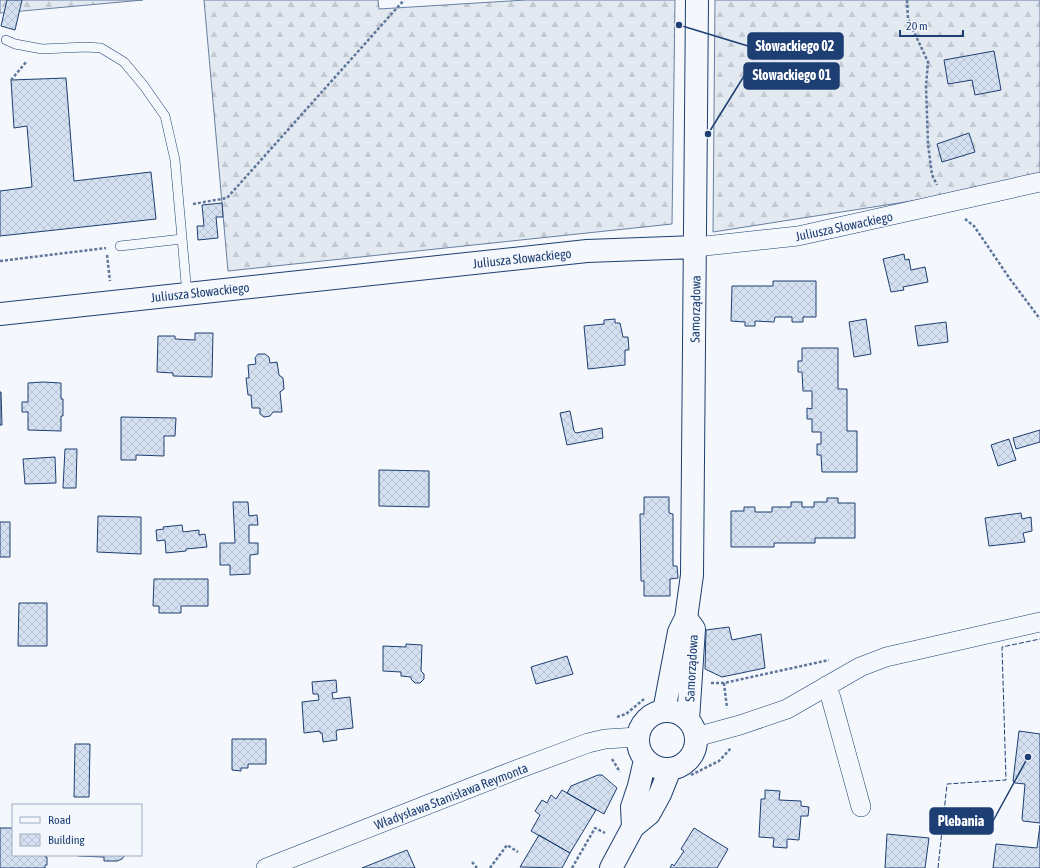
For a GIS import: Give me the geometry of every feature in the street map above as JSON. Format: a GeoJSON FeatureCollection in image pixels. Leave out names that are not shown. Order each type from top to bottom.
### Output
{"type":"FeatureCollection","features":[{"type":"Feature","properties":{"kind":"street","name":"Samorządowa"},"geometry":{"type":"LineString","coordinates":[[664,711],[679,632],[686,618],[692,575],[697,0]]}},
{"type":"Feature","properties":{"kind":"street","name":"Juliusza Słowackiego"},"geometry":{"type":"LineString","coordinates":[[0,314],[587,251],[696,248],[798,236],[1040,182]]}},
{"type":"Feature","properties":{"kind":"street","name":"Samorządowa"},"geometry":{"type":"LineString","coordinates":[[686,618],[694,629],[692,729]]}},
{"type":"Feature","properties":{"kind":"street"},"geometry":{"type":"LineString","coordinates":[[692,729],[740,724],[787,709],[860,667],[886,657],[1040,622]]}},
{"type":"Feature","properties":{"kind":"street"},"geometry":{"type":"LineString","coordinates":[[826,686],[831,698],[861,807]]}},
{"type":"Feature","properties":{"kind":"street"},"geometry":{"type":"LineString","coordinates":[[664,711],[677,713],[692,729],[695,746],[689,758],[679,767],[670,769],[652,765],[645,760],[640,752],[638,737],[641,726],[647,718],[655,714],[664,711]]}},
{"type":"Feature","properties":{"kind":"street","name":"Władysława Stanisława Reymonta"},"geometry":{"type":"LineString","coordinates":[[266,868],[588,743],[605,739],[638,737]]}},
{"type":"Feature","properties":{"kind":"street"},"geometry":{"type":"LineString","coordinates":[[633,827],[632,807],[645,760]]}},
{"type":"Feature","properties":{"kind":"street"},"geometry":{"type":"LineString","coordinates":[[611,868],[633,827],[650,814],[670,769]]}},
{"type":"Feature","properties":{"kind":"lane"},"geometry":{"type":"LineString","coordinates":[[6,40],[15,44],[38,49],[86,46],[101,48],[124,62],[144,86],[165,116],[175,160],[186,294]]}},
{"type":"Feature","properties":{"kind":"lane"},"geometry":{"type":"LineString","coordinates":[[120,246],[182,239]]}},
{"type":"Feature","properties":{"kind":"path"},"geometry":{"type":"LineString","coordinates":[[179,206],[227,198],[404,0]]}},
{"type":"Feature","properties":{"kind":"path"},"geometry":{"type":"LineString","coordinates":[[908,0],[908,19],[928,62],[926,86],[928,144],[932,175],[945,203],[974,226],[1010,279],[1040,319]]}},
{"type":"Feature","properties":{"kind":"path"},"geometry":{"type":"LineString","coordinates":[[10,80],[38,49]]}},
{"type":"Feature","properties":{"kind":"path"},"geometry":{"type":"LineString","coordinates":[[0,261],[106,247],[112,302]]}},
{"type":"Feature","properties":{"kind":"path"},"geometry":{"type":"LineString","coordinates":[[724,683],[728,710]]}},
{"type":"Feature","properties":{"kind":"path"},"geometry":{"type":"LineString","coordinates":[[614,718],[626,714],[648,695]]}},
{"type":"Feature","properties":{"kind":"path"},"geometry":{"type":"LineString","coordinates":[[572,868],[595,828],[607,834]]}},
{"type":"Feature","properties":{"kind":"path"},"geometry":{"type":"LineString","coordinates":[[490,868],[507,845],[518,852]]}},
{"type":"Feature","properties":{"kind":"path"},"geometry":{"type":"LineString","coordinates":[[472,862],[477,868]]}},
{"type":"Feature","properties":{"kind":"green space"},"geometry":{"type":"Polygon","coordinates":[[[0,0],[143,0],[0,13],[0,0]]]}},
{"type":"Feature","properties":{"kind":"green space"},"geometry":{"type":"Polygon","coordinates":[[[204,0],[378,0],[379,9],[526,0],[675,0],[672,224],[228,271],[204,0]]]}},
{"type":"Feature","properties":{"kind":"green space"},"geometry":{"type":"Polygon","coordinates":[[[715,0],[1040,0],[1040,181],[713,232],[715,0]]]}},
{"type":"Feature","properties":{"kind":"building"},"geometry":{"type":"Polygon","coordinates":[[[7,0],[22,0],[15,30],[1,26],[7,0]]]}},
{"type":"Feature","properties":{"kind":"building"},"geometry":{"type":"Polygon","coordinates":[[[994,51],[1001,90],[975,95],[972,80],[948,84],[944,60],[994,51]]]}},
{"type":"Feature","properties":{"kind":"building"},"geometry":{"type":"Polygon","coordinates":[[[66,78],[74,181],[151,172],[156,219],[0,236],[0,191],[32,187],[27,126],[14,128],[11,80],[66,78]]]}},
{"type":"Feature","properties":{"kind":"building"},"geometry":{"type":"Polygon","coordinates":[[[969,133],[975,152],[942,162],[937,144],[969,133]]]}},
{"type":"Feature","properties":{"kind":"building"},"geometry":{"type":"Polygon","coordinates":[[[222,203],[223,217],[216,217],[218,238],[198,240],[197,226],[204,226],[202,205],[222,203]]]}},
{"type":"Feature","properties":{"kind":"building"},"geometry":{"type":"Polygon","coordinates":[[[904,254],[905,260],[909,259],[911,270],[925,267],[928,282],[903,287],[904,290],[891,292],[883,259],[904,254]]]}},
{"type":"Feature","properties":{"kind":"building"},"geometry":{"type":"Polygon","coordinates":[[[773,281],[816,281],[816,317],[803,317],[803,322],[792,322],[792,317],[775,317],[774,322],[755,321],[755,326],[745,326],[745,322],[731,321],[732,286],[773,286],[773,281]]]}},
{"type":"Feature","properties":{"kind":"building"},"geometry":{"type":"Polygon","coordinates":[[[615,319],[615,323],[620,323],[623,337],[628,337],[629,350],[625,350],[625,365],[588,369],[584,326],[604,324],[604,320],[615,319]]]}},
{"type":"Feature","properties":{"kind":"building"},"geometry":{"type":"Polygon","coordinates":[[[866,319],[871,354],[854,357],[849,322],[866,319]]]}},
{"type":"Feature","properties":{"kind":"building"},"geometry":{"type":"Polygon","coordinates":[[[946,322],[948,342],[918,346],[915,326],[946,322]]]}},
{"type":"Feature","properties":{"kind":"building"},"geometry":{"type":"Polygon","coordinates":[[[195,333],[213,333],[212,377],[173,376],[173,373],[157,372],[158,336],[175,336],[175,339],[195,340],[195,333]]]}},
{"type":"Feature","properties":{"kind":"building"},"geometry":{"type":"Polygon","coordinates":[[[802,348],[838,348],[838,389],[847,389],[847,431],[857,431],[857,472],[822,472],[821,455],[817,455],[817,444],[821,444],[821,432],[812,432],[812,419],[807,419],[807,408],[812,409],[812,391],[803,391],[802,372],[798,372],[798,361],[802,361],[802,348]]]}},
{"type":"Feature","properties":{"kind":"building"},"geometry":{"type":"Polygon","coordinates":[[[258,354],[265,354],[269,357],[270,363],[277,362],[279,375],[283,378],[284,389],[280,392],[282,412],[273,412],[270,416],[264,417],[260,414],[260,408],[252,408],[251,395],[248,395],[246,378],[249,378],[248,365],[256,364],[255,358],[258,354]]]}},
{"type":"Feature","properties":{"kind":"building"},"geometry":{"type":"Polygon","coordinates":[[[28,383],[61,383],[63,416],[61,416],[61,431],[28,430],[28,412],[22,412],[22,402],[28,402],[28,383]]]}},
{"type":"Feature","properties":{"kind":"building"},"geometry":{"type":"Polygon","coordinates":[[[1,392],[2,425],[0,425],[1,392]]]}},
{"type":"Feature","properties":{"kind":"building"},"geometry":{"type":"Polygon","coordinates":[[[570,411],[574,431],[576,433],[602,428],[603,438],[567,445],[560,413],[570,411]]]}},
{"type":"Feature","properties":{"kind":"building"},"geometry":{"type":"Polygon","coordinates":[[[121,417],[176,418],[175,436],[164,436],[164,456],[136,455],[136,460],[121,460],[121,417]]]}},
{"type":"Feature","properties":{"kind":"building"},"geometry":{"type":"Polygon","coordinates":[[[1040,430],[1040,442],[1016,449],[1013,438],[1040,430]]]}},
{"type":"Feature","properties":{"kind":"building"},"geometry":{"type":"Polygon","coordinates":[[[1009,439],[1016,460],[998,466],[991,445],[1009,439]]]}},
{"type":"Feature","properties":{"kind":"building"},"geometry":{"type":"Polygon","coordinates":[[[65,449],[77,449],[76,488],[63,488],[65,449]]]}},
{"type":"Feature","properties":{"kind":"building"},"geometry":{"type":"Polygon","coordinates":[[[55,457],[56,483],[25,484],[23,459],[55,457]]]}},
{"type":"Feature","properties":{"kind":"building"},"geometry":{"type":"Polygon","coordinates":[[[379,470],[429,471],[429,507],[379,506],[379,470]]]}},
{"type":"Feature","properties":{"kind":"building"},"geometry":{"type":"Polygon","coordinates":[[[644,497],[669,497],[669,513],[673,514],[673,566],[677,566],[678,578],[670,579],[670,596],[644,596],[644,581],[641,581],[640,514],[644,514],[644,497]]]}},
{"type":"Feature","properties":{"kind":"building"},"geometry":{"type":"Polygon","coordinates":[[[827,498],[838,498],[838,503],[855,503],[855,538],[815,538],[815,543],[774,543],[774,547],[731,547],[731,511],[744,511],[744,507],[755,507],[755,512],[772,512],[772,507],[791,507],[791,502],[802,502],[802,507],[814,507],[814,502],[827,502],[827,498]]]}},
{"type":"Feature","properties":{"kind":"building"},"geometry":{"type":"Polygon","coordinates":[[[233,502],[248,502],[249,516],[257,515],[258,525],[249,525],[249,543],[258,543],[258,554],[250,555],[250,574],[230,575],[230,565],[220,565],[220,543],[235,543],[233,502]]]}},
{"type":"Feature","properties":{"kind":"building"},"geometry":{"type":"Polygon","coordinates":[[[1021,513],[1022,519],[1031,517],[1032,531],[1023,533],[1025,542],[989,546],[985,518],[1021,513]]]}},
{"type":"Feature","properties":{"kind":"building"},"geometry":{"type":"Polygon","coordinates":[[[98,516],[141,517],[141,554],[97,552],[98,516]]]}},
{"type":"Feature","properties":{"kind":"building"},"geometry":{"type":"Polygon","coordinates":[[[0,522],[10,522],[10,557],[0,557],[0,522]]]}},
{"type":"Feature","properties":{"kind":"building"},"geometry":{"type":"Polygon","coordinates":[[[182,525],[183,532],[199,530],[199,535],[205,534],[207,547],[166,553],[165,540],[157,541],[156,530],[164,529],[163,527],[182,525]]]}},
{"type":"Feature","properties":{"kind":"building"},"geometry":{"type":"Polygon","coordinates":[[[154,579],[208,579],[208,606],[181,606],[181,613],[159,613],[159,606],[153,606],[154,579]]]}},
{"type":"Feature","properties":{"kind":"building"},"geometry":{"type":"Polygon","coordinates":[[[19,603],[47,603],[47,646],[18,646],[19,603]]]}},
{"type":"Feature","properties":{"kind":"building"},"geometry":{"type":"Polygon","coordinates":[[[729,627],[732,640],[761,634],[765,668],[722,677],[705,669],[706,630],[729,627]]]}},
{"type":"Feature","properties":{"kind":"building"},"geometry":{"type":"Polygon","coordinates":[[[406,644],[422,645],[421,671],[424,674],[424,679],[420,683],[415,683],[411,677],[401,676],[401,672],[383,671],[383,646],[406,647],[406,644]]]}},
{"type":"Feature","properties":{"kind":"building"},"geometry":{"type":"Polygon","coordinates":[[[567,656],[573,674],[536,684],[531,667],[567,656]]]}},
{"type":"Feature","properties":{"kind":"building"},"geometry":{"type":"Polygon","coordinates":[[[336,680],[337,692],[332,693],[333,699],[350,697],[353,728],[337,730],[337,740],[323,742],[322,733],[320,733],[320,731],[304,733],[302,702],[319,700],[318,694],[313,694],[312,682],[336,680]]]}},
{"type":"Feature","properties":{"kind":"building"},"geometry":{"type":"Polygon","coordinates":[[[1019,731],[1040,734],[1040,823],[1023,821],[1025,784],[1015,783],[1013,781],[1019,731]]]}},
{"type":"Feature","properties":{"kind":"building"},"geometry":{"type":"Polygon","coordinates":[[[232,739],[266,739],[266,764],[248,764],[248,768],[241,768],[241,771],[232,770],[232,739]]]}},
{"type":"Feature","properties":{"kind":"building"},"geometry":{"type":"Polygon","coordinates":[[[75,744],[90,744],[89,797],[74,797],[75,744]]]}},
{"type":"Feature","properties":{"kind":"building"},"geometry":{"type":"Polygon","coordinates":[[[598,775],[602,775],[617,788],[604,814],[567,793],[571,786],[598,775]]]}},
{"type":"Feature","properties":{"kind":"building"},"geometry":{"type":"Polygon","coordinates":[[[562,790],[596,810],[570,853],[531,831],[540,815],[535,811],[542,800],[547,803],[551,795],[556,799],[562,790]]]}},
{"type":"Feature","properties":{"kind":"building"},"geometry":{"type":"Polygon","coordinates":[[[765,790],[780,791],[779,800],[801,801],[801,806],[809,807],[808,816],[801,816],[799,840],[787,839],[787,848],[773,847],[774,838],[759,837],[761,799],[765,799],[765,790]]]}},
{"type":"Feature","properties":{"kind":"building"},"geometry":{"type":"Polygon","coordinates":[[[1040,825],[1040,868],[993,868],[996,844],[1037,848],[1040,825]]]}},
{"type":"Feature","properties":{"kind":"building"},"geometry":{"type":"Polygon","coordinates":[[[0,828],[12,828],[12,856],[47,857],[47,865],[45,865],[45,868],[0,868],[0,828]]]}},
{"type":"Feature","properties":{"kind":"building"},"geometry":{"type":"Polygon","coordinates":[[[694,828],[728,849],[717,868],[670,868],[672,864],[674,866],[684,851],[681,849],[694,828]]]}},
{"type":"Feature","properties":{"kind":"building"},"geometry":{"type":"Polygon","coordinates":[[[887,834],[929,838],[925,868],[885,868],[887,834]]]}},
{"type":"Feature","properties":{"kind":"building"},"geometry":{"type":"Polygon","coordinates":[[[539,835],[570,853],[562,868],[520,867],[539,835]]]}},
{"type":"Feature","properties":{"kind":"building"},"geometry":{"type":"Polygon","coordinates":[[[407,850],[415,868],[362,868],[407,850]]]}},
{"type":"Feature","properties":{"kind":"building"},"geometry":{"type":"Polygon","coordinates":[[[78,856],[124,856],[117,861],[104,861],[104,857],[78,856]]]}},
{"type":"Feature","properties":{"kind":"fence"},"geometry":{"type":"LineString","coordinates":[[938,868],[947,784],[1006,780],[1002,647],[1040,639]]}},
{"type":"Feature","properties":{"kind":"place","name":"Słowackiego 02"},"geometry":{"type":"Point","coordinates":[679,25]}},
{"type":"Feature","properties":{"kind":"place","name":"Słowackiego 01"},"geometry":{"type":"Point","coordinates":[708,134]}},
{"type":"Feature","properties":{"kind":"place","name":"Plebania"},"geometry":{"type":"Point","coordinates":[1028,757]}}]}
